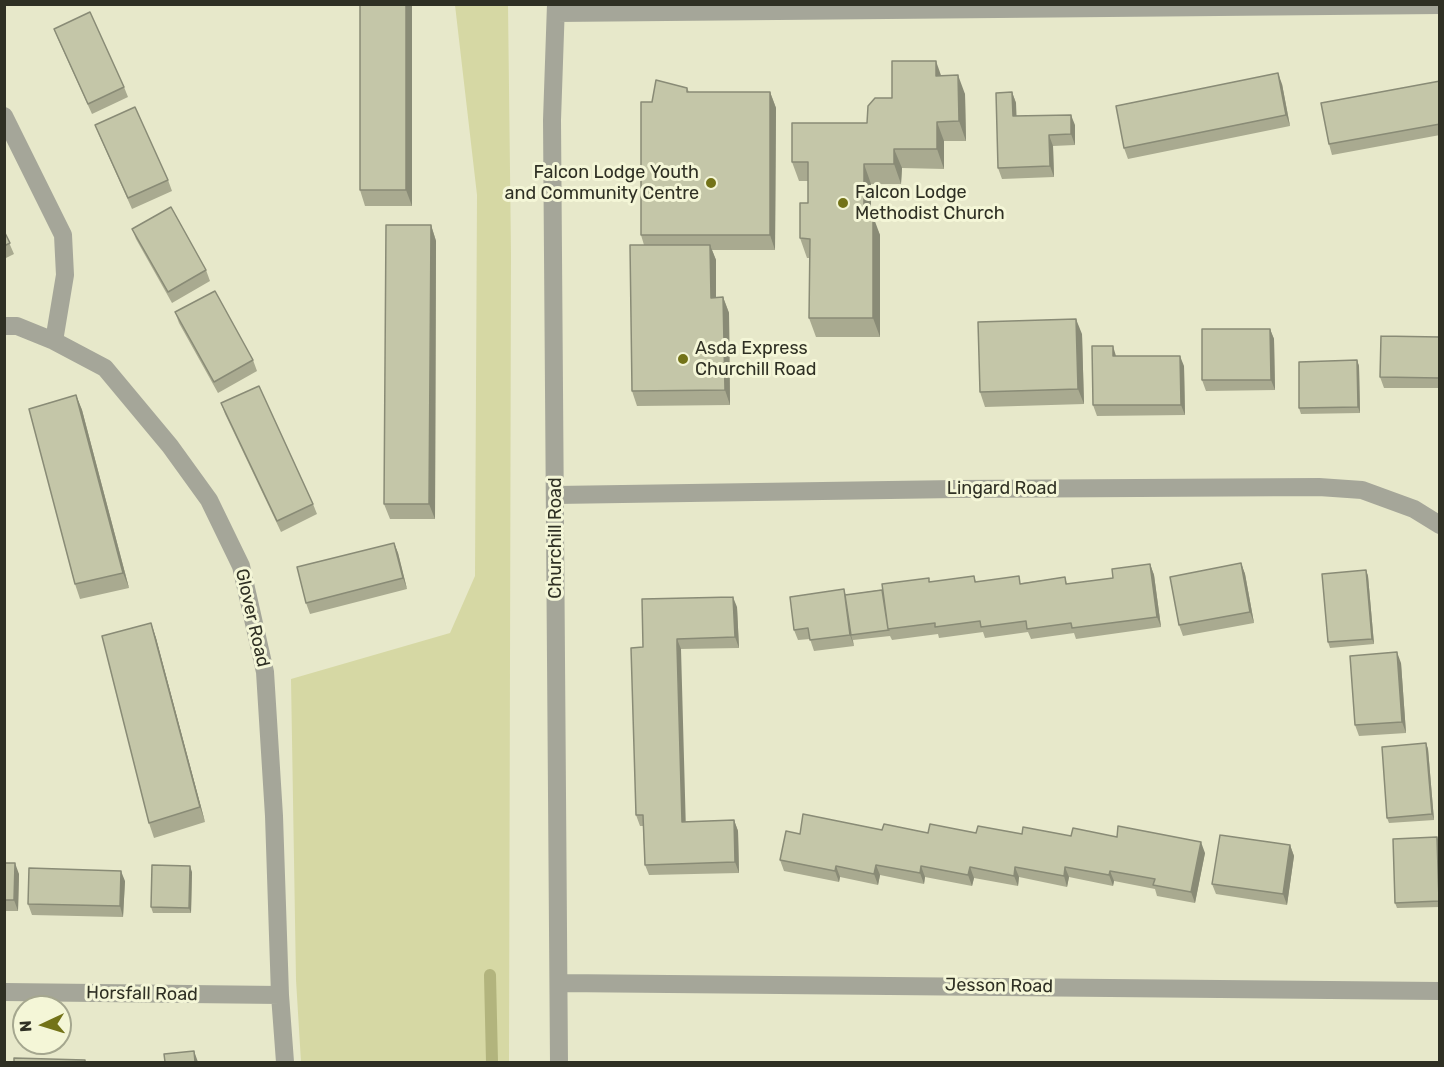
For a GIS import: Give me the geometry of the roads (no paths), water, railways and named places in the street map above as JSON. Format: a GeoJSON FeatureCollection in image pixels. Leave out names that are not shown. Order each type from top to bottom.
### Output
{"type":"FeatureCollection","features":[{"type":"Feature","properties":{"kind":"street"},"geometry":{"type":"LineString","coordinates":[[556,9],[1440,5]]}},
{"type":"Feature","properties":{"kind":"street","name":"Churchill Road"},"geometry":{"type":"LineString","coordinates":[[556,9],[552,120],[559,1062]]}},
{"type":"Feature","properties":{"kind":"street"},"geometry":{"type":"LineString","coordinates":[[4,116],[63,235],[65,275],[54,341]]}},
{"type":"Feature","properties":{"kind":"street","name":"Glover Road"},"geometry":{"type":"LineString","coordinates":[[4,326],[17,326],[54,341],[105,368],[170,446],[209,500],[241,566],[265,672],[285,1062]]}},
{"type":"Feature","properties":{"kind":"street","name":"Lingard Road"},"geometry":{"type":"LineString","coordinates":[[556,495],[1319,487],[1362,490],[1414,509],[1440,525]]}},
{"type":"Feature","properties":{"kind":"street","name":"Jesson Road"},"geometry":{"type":"LineString","coordinates":[[559,983],[1440,991]]}},
{"type":"Feature","properties":{"kind":"street","name":"Horsfall Road"},"geometry":{"type":"LineString","coordinates":[[4,992],[280,995]]}},
{"type":"Feature","properties":{"kind":"waterway"},"geometry":{"type":"LineString","coordinates":[[490,975],[492,1062]]}},
{"type":"Feature","properties":{"kind":"place","name":"Falcon Lodge Youth and Community Centre"},"geometry":{"type":"Point","coordinates":[711,183]}},
{"type":"Feature","properties":{"kind":"place","name":"Falcon Lodge Methodist Church"},"geometry":{"type":"Point","coordinates":[843,203]}},
{"type":"Feature","properties":{"kind":"place","name":"Asda Express Churchill Road"},"geometry":{"type":"Point","coordinates":[683,359]}}]}
